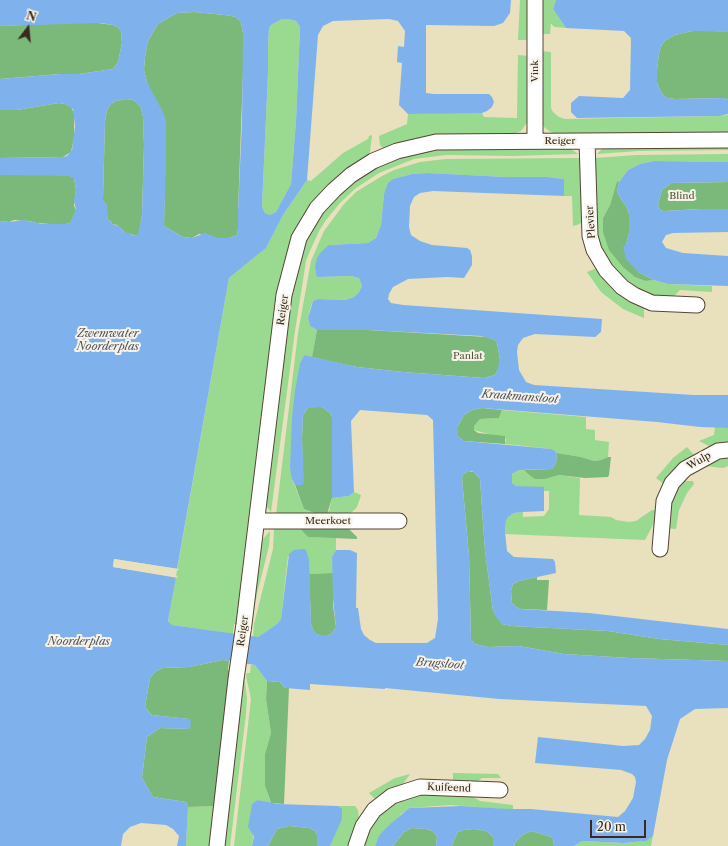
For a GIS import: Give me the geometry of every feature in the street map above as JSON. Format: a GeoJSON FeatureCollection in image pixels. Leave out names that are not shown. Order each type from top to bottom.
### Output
{"type":"FeatureCollection","features":[{"type":"Feature","properties":{"kind":"street","name":"Vink"},"geometry":{"type":"LineString","coordinates":[[535,141],[536,0]]}},
{"type":"Feature","properties":{"kind":"street","name":"Reiger"},"geometry":{"type":"LineString","coordinates":[[218,846],[236,678],[244,626],[284,295],[299,238],[317,208],[351,175],[373,161],[396,151],[436,142],[728,140]]}},
{"type":"Feature","properties":{"kind":"street","name":"Plevier"},"geometry":{"type":"LineString","coordinates":[[587,141],[590,236],[594,250],[606,270],[622,287],[634,296],[652,303],[697,305]]}},
{"type":"Feature","properties":{"kind":"street","name":"Wulp"},"geometry":{"type":"LineString","coordinates":[[660,550],[664,501],[672,483],[685,469],[718,451],[728,450]]}},
{"type":"Feature","properties":{"kind":"street","name":"Meerkoet"},"geometry":{"type":"LineString","coordinates":[[257,521],[399,521]]}},
{"type":"Feature","properties":{"kind":"street","name":"Kuifeend"},"geometry":{"type":"LineString","coordinates":[[356,846],[363,826],[374,810],[392,796],[420,787],[500,790]]}},
{"type":"Feature","properties":{"kind":"green space"},"geometry":{"type":"Polygon","coordinates":[[[520,0],[530,0],[529,40],[518,40],[520,0]]]}},
{"type":"Feature","properties":{"kind":"green space"},"geometry":{"type":"Polygon","coordinates":[[[540,0],[556,0],[553,9],[566,28],[555,27],[551,23],[550,34],[540,34],[540,0]]]}},
{"type":"Feature","properties":{"kind":"green space"},"geometry":{"type":"Polygon","coordinates":[[[194,12],[236,17],[241,22],[243,33],[238,230],[237,235],[222,239],[199,234],[192,238],[183,237],[164,226],[166,128],[147,82],[144,70],[148,41],[158,24],[177,13],[194,12]]]}},
{"type":"Feature","properties":{"kind":"green space"},"geometry":{"type":"Polygon","coordinates":[[[282,19],[296,21],[300,27],[296,121],[291,184],[276,212],[270,215],[265,213],[262,207],[269,28],[271,25],[282,19]]]}},
{"type":"Feature","properties":{"kind":"green space"},"geometry":{"type":"Polygon","coordinates":[[[91,22],[113,25],[119,28],[121,32],[122,43],[118,62],[113,69],[79,74],[60,74],[0,79],[0,26],[91,22]]]}},
{"type":"Feature","properties":{"kind":"green space"},"geometry":{"type":"Polygon","coordinates":[[[702,30],[728,32],[728,100],[724,98],[667,98],[663,95],[657,82],[659,53],[662,44],[675,35],[702,30]]]}},
{"type":"Feature","properties":{"kind":"green space"},"geometry":{"type":"Polygon","coordinates":[[[540,51],[551,52],[551,108],[559,117],[565,119],[728,115],[728,133],[554,134],[542,124],[540,51]]]}},
{"type":"Feature","properties":{"kind":"green space"},"geometry":{"type":"Polygon","coordinates":[[[518,55],[529,56],[528,121],[521,131],[514,134],[426,136],[383,148],[380,145],[379,136],[407,124],[408,114],[480,112],[484,117],[517,118],[518,55]]]}},
{"type":"Feature","properties":{"kind":"green space"},"geometry":{"type":"Polygon","coordinates":[[[126,99],[133,100],[137,103],[141,108],[143,117],[144,145],[142,215],[139,234],[136,236],[127,234],[117,225],[112,224],[111,221],[108,220],[105,203],[103,201],[105,121],[107,110],[111,104],[116,101],[126,99]]]}},
{"type":"Feature","properties":{"kind":"green space"},"geometry":{"type":"Polygon","coordinates":[[[59,103],[71,107],[74,113],[74,138],[71,152],[63,157],[0,158],[0,110],[17,110],[59,103]]]}},
{"type":"Feature","properties":{"kind":"green space"},"geometry":{"type":"Polygon","coordinates":[[[372,135],[370,152],[368,156],[298,228],[238,625],[234,624],[233,634],[172,625],[168,621],[229,278],[266,248],[283,215],[307,180],[311,181],[343,153],[368,139],[369,136],[372,135]]]}},
{"type":"Feature","properties":{"kind":"green space"},"geometry":{"type":"Polygon","coordinates":[[[728,146],[728,150],[638,151],[597,154],[602,149],[609,147],[728,146]]]}},
{"type":"Feature","properties":{"kind":"green space"},"geometry":{"type":"Polygon","coordinates":[[[430,149],[571,149],[578,154],[513,156],[446,155],[414,159],[379,173],[356,188],[340,203],[319,231],[306,261],[295,331],[271,512],[267,507],[266,501],[286,334],[292,291],[305,242],[319,218],[334,200],[359,177],[389,160],[430,149]]]}},
{"type":"Feature","properties":{"kind":"green space"},"geometry":{"type":"Polygon","coordinates":[[[728,154],[728,162],[654,161],[640,164],[628,170],[619,182],[617,181],[610,205],[603,218],[646,281],[654,280],[668,284],[712,286],[712,292],[680,290],[671,299],[651,297],[619,278],[599,245],[597,238],[595,158],[637,155],[728,154]]]}},
{"type":"Feature","properties":{"kind":"green space"},"geometry":{"type":"Polygon","coordinates":[[[580,158],[582,162],[583,222],[577,225],[573,226],[572,196],[564,196],[564,179],[547,177],[506,177],[427,173],[412,174],[393,179],[384,194],[381,225],[376,238],[368,243],[329,245],[315,267],[316,275],[319,277],[351,276],[359,278],[362,286],[354,297],[345,300],[318,299],[313,301],[310,309],[308,318],[310,326],[317,330],[312,357],[304,355],[300,363],[292,479],[304,509],[313,513],[329,511],[332,498],[349,496],[354,492],[361,495],[357,507],[348,516],[276,515],[298,333],[311,261],[324,231],[344,204],[356,192],[382,176],[394,170],[420,162],[446,159],[580,158]]]}},
{"type":"Feature","properties":{"kind":"green space"},"geometry":{"type":"Polygon","coordinates":[[[0,175],[66,175],[73,177],[76,189],[74,206],[76,210],[70,223],[62,225],[14,220],[9,222],[0,221],[0,175]]]}},
{"type":"Feature","properties":{"kind":"green space"},"geometry":{"type":"Polygon","coordinates":[[[617,181],[619,182],[617,191],[629,214],[629,233],[626,244],[638,272],[654,280],[646,281],[635,277],[623,267],[609,250],[603,232],[603,218],[610,205],[617,181]]]}},
{"type":"Feature","properties":{"kind":"green space","name":"Blind"},"geometry":{"type":"Polygon","coordinates":[[[728,182],[728,209],[664,211],[660,210],[658,205],[662,190],[671,183],[728,182]]]}},
{"type":"Feature","properties":{"kind":"green space"},"geometry":{"type":"Polygon","coordinates":[[[597,268],[644,306],[644,318],[623,309],[601,292],[587,272],[597,268]]]}},
{"type":"Feature","properties":{"kind":"green space","name":"Panlat"},"geometry":{"type":"Polygon","coordinates":[[[317,330],[368,330],[487,337],[495,340],[497,343],[500,360],[499,367],[495,375],[484,378],[357,367],[312,357],[317,330]]]}},
{"type":"Feature","properties":{"kind":"green space"},"geometry":{"type":"Polygon","coordinates":[[[322,407],[330,413],[332,417],[332,498],[327,514],[314,513],[304,509],[295,485],[303,485],[303,415],[308,408],[322,407]]]}},
{"type":"Feature","properties":{"kind":"green space"},"geometry":{"type":"Polygon","coordinates":[[[482,408],[502,410],[499,418],[480,419],[474,426],[474,430],[478,433],[505,436],[505,444],[464,441],[458,436],[458,426],[464,415],[472,410],[482,408]]]}},
{"type":"Feature","properties":{"kind":"green space"},"geometry":{"type":"Polygon","coordinates":[[[502,410],[586,417],[586,429],[595,430],[595,440],[609,442],[608,457],[594,461],[557,453],[552,449],[505,444],[506,439],[474,430],[474,426],[480,419],[499,418],[502,410]]]}},
{"type":"Feature","properties":{"kind":"green space"},"geometry":{"type":"Polygon","coordinates":[[[715,427],[728,428],[728,443],[711,447],[699,441],[714,435],[715,427]]]}},
{"type":"Feature","properties":{"kind":"green space"},"geometry":{"type":"Polygon","coordinates":[[[687,447],[694,455],[677,469],[665,485],[656,478],[673,458],[687,447]]]}},
{"type":"Feature","properties":{"kind":"green space"},"geometry":{"type":"Polygon","coordinates":[[[557,453],[594,461],[611,457],[609,475],[608,477],[585,478],[559,475],[545,479],[535,479],[524,470],[552,469],[556,463],[557,453]]]}},
{"type":"Feature","properties":{"kind":"green space"},"geometry":{"type":"Polygon","coordinates":[[[728,456],[728,466],[723,468],[705,466],[716,458],[728,456]]]}},
{"type":"Feature","properties":{"kind":"green space"},"geometry":{"type":"Polygon","coordinates":[[[519,470],[524,470],[528,474],[545,479],[559,475],[580,478],[579,515],[611,517],[616,520],[629,522],[636,521],[652,510],[656,510],[654,523],[645,540],[505,534],[506,521],[508,517],[514,513],[523,512],[523,517],[544,516],[549,509],[549,491],[544,491],[544,487],[520,487],[512,483],[512,474],[519,470]]]}},
{"type":"Feature","properties":{"kind":"green space"},"geometry":{"type":"Polygon","coordinates":[[[468,471],[474,472],[480,479],[485,551],[493,611],[502,624],[511,626],[608,631],[659,639],[728,645],[728,661],[564,654],[519,646],[488,647],[475,644],[471,640],[469,556],[462,478],[468,471]]]}},
{"type":"Feature","properties":{"kind":"green space"},"geometry":{"type":"Polygon","coordinates":[[[682,481],[693,481],[694,484],[687,493],[679,510],[676,529],[666,528],[670,502],[682,481]]]}},
{"type":"Feature","properties":{"kind":"green space"},"geometry":{"type":"Polygon","coordinates":[[[348,528],[357,537],[357,539],[308,537],[301,529],[348,528]]]}},
{"type":"Feature","properties":{"kind":"green space"},"geometry":{"type":"Polygon","coordinates":[[[274,529],[301,529],[308,537],[336,538],[336,550],[332,557],[333,573],[309,574],[309,560],[288,556],[281,619],[277,624],[258,637],[253,637],[254,624],[273,549],[274,529]]]}},
{"type":"Feature","properties":{"kind":"green space"},"geometry":{"type":"Polygon","coordinates":[[[270,531],[269,546],[257,594],[252,622],[260,552],[263,539],[270,531]]]}},
{"type":"Feature","properties":{"kind":"green space"},"geometry":{"type":"Polygon","coordinates":[[[333,573],[333,605],[336,627],[332,633],[327,636],[323,636],[316,634],[311,624],[309,574],[333,573]]]}},
{"type":"Feature","properties":{"kind":"green space"},"geometry":{"type":"Polygon","coordinates":[[[537,577],[537,580],[549,580],[547,610],[521,609],[516,607],[512,603],[511,591],[513,584],[537,577]]]}},
{"type":"Feature","properties":{"kind":"green space"},"geometry":{"type":"Polygon","coordinates":[[[223,660],[229,661],[228,670],[231,671],[215,806],[188,807],[186,802],[153,797],[142,778],[147,737],[160,728],[190,729],[189,719],[152,715],[145,707],[150,678],[156,671],[163,668],[189,667],[223,660]]]}},
{"type":"Feature","properties":{"kind":"green space"},"geometry":{"type":"Polygon","coordinates":[[[251,665],[255,665],[267,681],[266,699],[271,733],[265,754],[268,795],[271,803],[258,800],[252,846],[234,846],[251,699],[246,676],[247,673],[250,673],[251,665]]]}},
{"type":"Feature","properties":{"kind":"green space"},"geometry":{"type":"Polygon","coordinates":[[[244,673],[247,698],[246,714],[230,846],[223,846],[244,673]]]}},
{"type":"Feature","properties":{"kind":"green space"},"geometry":{"type":"Polygon","coordinates":[[[267,681],[280,682],[285,688],[289,688],[284,804],[271,803],[265,785],[265,754],[271,733],[266,699],[267,681]]]}},
{"type":"Feature","properties":{"kind":"green space"},"geometry":{"type":"Polygon","coordinates":[[[453,773],[498,774],[501,778],[482,778],[474,784],[453,784],[453,773]]]}},
{"type":"Feature","properties":{"kind":"green space"},"geometry":{"type":"Polygon","coordinates":[[[410,774],[401,787],[380,799],[374,798],[369,793],[395,778],[410,774]]]}},
{"type":"Feature","properties":{"kind":"green space"},"geometry":{"type":"Polygon","coordinates":[[[432,794],[473,797],[480,801],[513,805],[513,810],[451,805],[409,808],[401,814],[377,841],[375,846],[361,846],[372,823],[392,805],[404,799],[418,795],[432,794]]]}},
{"type":"Feature","properties":{"kind":"green space"},"geometry":{"type":"Polygon","coordinates":[[[215,806],[209,846],[186,846],[188,807],[215,806]]]}},
{"type":"Feature","properties":{"kind":"green space"},"geometry":{"type":"Polygon","coordinates":[[[338,806],[355,806],[358,810],[359,820],[348,846],[330,846],[342,810],[338,806]]]}},
{"type":"Feature","properties":{"kind":"green space"},"geometry":{"type":"Polygon","coordinates":[[[289,826],[309,828],[315,831],[317,835],[317,846],[268,846],[277,829],[289,826]]]}},
{"type":"Feature","properties":{"kind":"green space"},"geometry":{"type":"Polygon","coordinates":[[[412,828],[433,831],[437,837],[436,846],[393,846],[404,832],[412,828]]]}},
{"type":"Feature","properties":{"kind":"green space"},"geometry":{"type":"Polygon","coordinates":[[[474,829],[486,831],[490,834],[493,837],[493,846],[452,846],[458,832],[474,829]]]}},
{"type":"Feature","properties":{"kind":"green space"},"geometry":{"type":"Polygon","coordinates":[[[532,831],[551,837],[553,839],[554,846],[514,846],[515,842],[524,834],[532,831]]]}},
{"type":"Feature","properties":{"kind":"green space"},"geometry":{"type":"Polygon","coordinates":[[[653,835],[651,846],[574,846],[582,841],[624,843],[646,841],[653,835]]]}},
{"type":"Feature","properties":{"kind":"water"},"geometry":{"type":"Polygon","coordinates":[[[0,0],[511,0],[510,13],[503,23],[494,26],[426,25],[426,93],[489,94],[494,102],[492,107],[482,113],[408,114],[399,105],[402,63],[397,62],[398,46],[404,47],[405,31],[398,21],[389,19],[333,21],[323,26],[318,35],[307,180],[283,215],[266,248],[229,278],[177,569],[114,559],[113,567],[176,577],[168,621],[172,625],[258,637],[277,624],[281,619],[289,554],[294,550],[304,549],[306,550],[309,560],[311,624],[316,634],[327,636],[332,633],[336,627],[333,599],[332,557],[336,550],[350,550],[357,553],[356,608],[358,608],[361,629],[364,635],[376,643],[427,643],[435,638],[438,619],[433,420],[427,415],[360,410],[351,421],[354,492],[349,496],[332,498],[332,417],[330,413],[322,407],[308,408],[303,415],[302,438],[304,481],[303,485],[295,485],[290,468],[292,418],[300,363],[304,355],[357,367],[484,378],[495,375],[497,371],[500,360],[497,343],[495,340],[481,336],[368,330],[317,330],[310,326],[308,318],[313,301],[318,299],[345,300],[354,297],[362,286],[359,278],[351,276],[318,277],[316,275],[315,267],[317,258],[329,245],[368,243],[376,238],[381,225],[384,194],[388,183],[393,179],[412,174],[427,173],[506,177],[547,177],[564,179],[564,196],[433,191],[420,193],[414,197],[410,206],[409,227],[411,235],[420,241],[432,245],[467,248],[470,250],[472,256],[472,265],[464,278],[447,277],[408,279],[393,287],[388,299],[391,303],[403,305],[602,319],[601,332],[595,337],[535,334],[523,338],[518,345],[517,352],[519,370],[526,382],[534,385],[694,395],[728,395],[728,428],[700,427],[657,422],[482,408],[472,410],[464,415],[458,426],[458,436],[464,441],[552,449],[557,453],[556,463],[552,469],[519,470],[512,474],[512,483],[516,486],[544,487],[544,511],[514,513],[508,517],[505,532],[507,551],[514,557],[553,559],[555,562],[556,573],[519,581],[513,584],[511,591],[512,603],[516,607],[521,609],[589,613],[728,629],[728,645],[659,639],[608,631],[511,626],[502,624],[493,611],[485,551],[480,479],[472,471],[468,471],[463,475],[462,478],[469,556],[471,640],[475,644],[488,647],[519,646],[564,654],[728,661],[728,708],[695,709],[680,719],[667,760],[653,836],[646,841],[624,843],[582,841],[574,846],[554,846],[553,839],[551,837],[532,831],[524,834],[515,842],[514,846],[493,846],[493,837],[490,834],[486,831],[474,829],[458,832],[452,846],[436,846],[437,837],[433,831],[412,828],[404,832],[393,846],[375,846],[379,836],[387,827],[409,808],[461,806],[531,809],[618,817],[625,811],[633,798],[636,782],[635,777],[632,774],[621,770],[535,763],[538,737],[623,746],[639,745],[645,739],[650,730],[652,716],[646,706],[499,699],[385,688],[310,684],[310,690],[285,688],[280,682],[267,681],[255,665],[223,660],[189,667],[163,668],[156,671],[150,678],[145,707],[152,715],[190,719],[191,721],[190,729],[160,728],[147,737],[142,778],[153,797],[186,802],[188,807],[186,846],[177,846],[179,836],[173,829],[166,825],[141,823],[130,827],[123,834],[121,846],[0,846],[0,221],[9,222],[23,220],[42,224],[70,223],[76,210],[74,201],[76,189],[74,178],[69,176],[0,175],[0,158],[67,156],[72,150],[75,126],[73,109],[65,104],[59,103],[17,110],[0,110],[0,79],[60,74],[79,74],[113,69],[118,62],[122,43],[119,28],[113,25],[101,23],[0,26],[0,0]],[[194,12],[177,13],[158,24],[148,41],[144,70],[147,82],[166,120],[164,226],[183,237],[192,238],[205,233],[218,238],[229,238],[237,235],[238,230],[242,121],[243,33],[241,22],[236,17],[225,15],[194,12]],[[282,19],[271,25],[269,28],[262,207],[265,213],[270,215],[276,212],[291,184],[296,121],[300,27],[296,21],[282,19]],[[126,99],[116,101],[111,104],[107,110],[105,121],[103,201],[107,205],[108,220],[111,221],[112,224],[121,227],[122,230],[127,233],[136,236],[138,234],[142,215],[144,145],[143,117],[141,108],[133,100],[126,99]]]}},
{"type":"Feature","properties":{"kind":"water"},"geometry":{"type":"Polygon","coordinates":[[[556,0],[728,0],[728,32],[692,31],[675,35],[662,44],[659,53],[657,82],[663,95],[667,98],[724,98],[728,100],[728,114],[720,116],[577,118],[571,112],[571,103],[579,96],[623,98],[630,90],[631,38],[624,31],[566,28],[553,9],[556,0]]]}},
{"type":"Feature","properties":{"kind":"water"},"geometry":{"type":"Polygon","coordinates":[[[654,161],[728,162],[728,182],[671,183],[662,190],[658,205],[660,210],[664,211],[728,209],[728,232],[673,233],[666,235],[662,242],[666,248],[683,253],[728,256],[728,286],[668,284],[654,280],[638,272],[626,259],[623,247],[626,244],[629,233],[629,214],[617,191],[619,182],[628,170],[640,164],[654,161]]]}},
{"type":"Feature","properties":{"kind":"water"},"geometry":{"type":"Polygon","coordinates":[[[258,800],[278,804],[338,806],[342,809],[342,819],[330,846],[317,846],[317,835],[315,831],[309,828],[289,826],[277,829],[268,846],[252,846],[254,836],[248,827],[252,804],[258,800]]]}},
{"type":"Feature","properties":{"kind":"pier"},"geometry":{"type":"Polygon","coordinates":[[[114,559],[179,569],[177,571],[115,562],[115,566],[176,575],[178,578],[113,567],[114,559]]]}},
{"type":"Feature","properties":{"kind":"water label","name":"Zwemwater Noorderplas"},"geometry":{"type":"Point","coordinates":[108,340]}},
{"type":"Feature","properties":{"kind":"water label","name":"Kraakmansloot"},"geometry":{"type":"Point","coordinates":[520,397]}},
{"type":"Feature","properties":{"kind":"water label","name":"Noorderplas"},"geometry":{"type":"Point","coordinates":[79,642]}},
{"type":"Feature","properties":{"kind":"water label","name":"Brugsloot"},"geometry":{"type":"Point","coordinates":[440,664]}}]}
